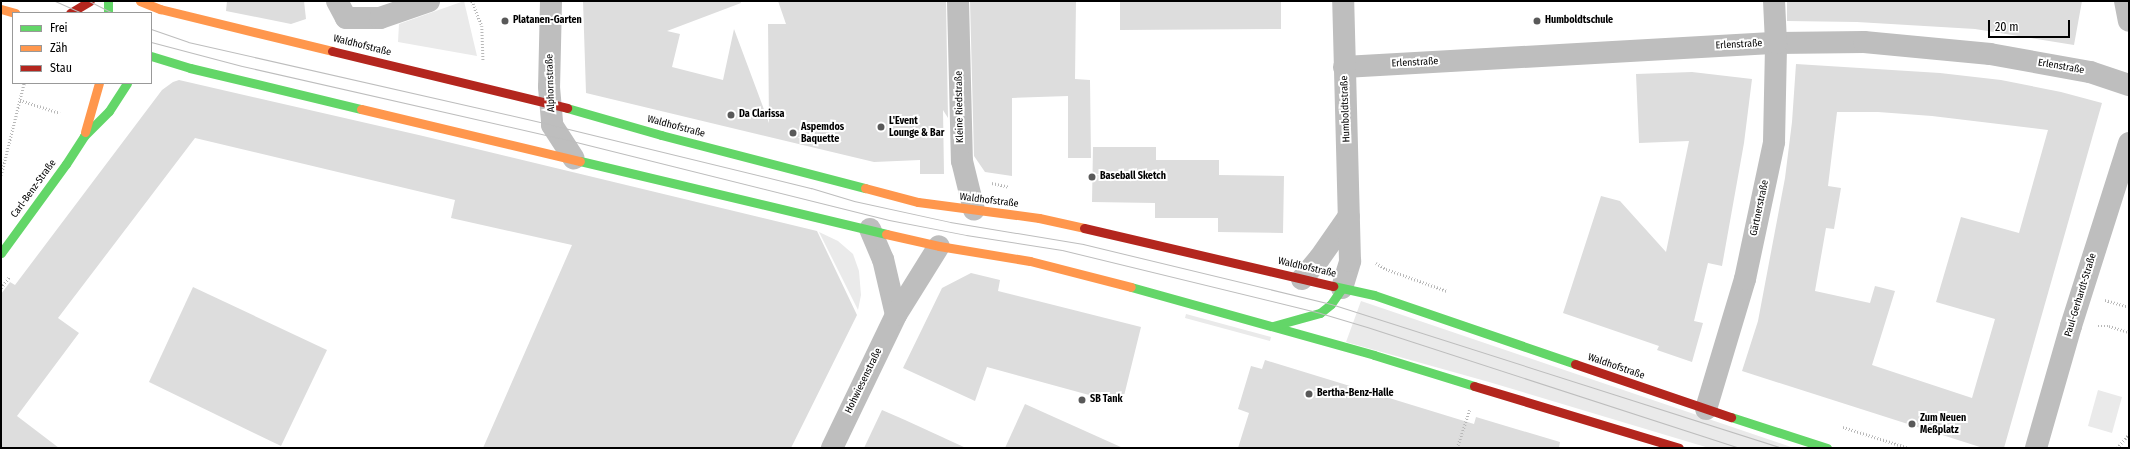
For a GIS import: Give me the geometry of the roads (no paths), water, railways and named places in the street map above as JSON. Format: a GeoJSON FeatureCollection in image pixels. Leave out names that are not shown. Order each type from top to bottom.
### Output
{"type":"FeatureCollection","features":[{"type":"Feature","properties":{"kind":"street"},"geometry":{"type":"LineString","coordinates":[[72,12],[90,1]]}},
{"type":"Feature","properties":{"kind":"street"},"geometry":{"type":"LineString","coordinates":[[108,1],[108,12]]}},
{"type":"Feature","properties":{"kind":"street","name":"Waldhofstraße"},"geometry":{"type":"LineString","coordinates":[[140,1],[160,9],[550,103],[661,135],[910,200],[1039,218],[1374,295],[1706,409],[1827,448]]}},
{"type":"Feature","properties":{"kind":"street"},"geometry":{"type":"LineString","coordinates":[[337,1],[346,18],[380,18],[429,1]]}},
{"type":"Feature","properties":{"kind":"street","name":"Alphornstraße"},"geometry":{"type":"LineString","coordinates":[[551,1],[550,103],[552,125],[574,159]]}},
{"type":"Feature","properties":{"kind":"street","name":"Kleine Riedstraße"},"geometry":{"type":"LineString","coordinates":[[958,1],[962,161],[966,184],[974,210]]}},
{"type":"Feature","properties":{"kind":"street","name":"Humboldtstraße"},"geometry":{"type":"LineString","coordinates":[[1342,288],[1350,261],[1344,66],[1344,1]]}},
{"type":"Feature","properties":{"kind":"street","name":"Gärtnerstraße"},"geometry":{"type":"LineString","coordinates":[[1706,409],[1745,279],[1774,142],[1776,43],[1774,1]]}},
{"type":"Feature","properties":{"kind":"street"},"geometry":{"type":"LineString","coordinates":[[2125,1],[2129,21]]}},
{"type":"Feature","properties":{"kind":"street"},"geometry":{"type":"LineString","coordinates":[[1,9],[12,12]]}},
{"type":"Feature","properties":{"kind":"street"},"geometry":{"type":"LineString","coordinates":[[152,14],[160,9]]}},
{"type":"Feature","properties":{"kind":"street","name":"Erlenstraße"},"geometry":{"type":"LineString","coordinates":[[1344,66],[1776,43],[1864,42],[1990,54],[2090,72],[2129,85]]}},
{"type":"Feature","properties":{"kind":"street"},"geometry":{"type":"LineString","coordinates":[[152,56],[190,68],[870,230],[939,246],[1030,261],[1273,326],[1679,448]]}},
{"type":"Feature","properties":{"kind":"street","name":"Carl-Benz-Straße"},"geometry":{"type":"LineString","coordinates":[[84,136],[99,84]]}},
{"type":"Feature","properties":{"kind":"street","name":"Carl-Benz-Straße"},"geometry":{"type":"LineString","coordinates":[[1,253],[66,164],[84,136],[109,111],[125,84]]}},
{"type":"Feature","properties":{"kind":"street","name":"Paul-Gerhardt-Straße"},"geometry":{"type":"LineString","coordinates":[[2036,448],[2073,319],[2129,143]]}},
{"type":"Feature","properties":{"kind":"street"},"geometry":{"type":"LineString","coordinates":[[1302,279],[1319,259],[1349,216]]}},
{"type":"Feature","properties":{"kind":"street"},"geometry":{"type":"LineString","coordinates":[[870,230],[883,259],[896,315]]}},
{"type":"Feature","properties":{"kind":"street","name":"Hohwiesenstraße"},"geometry":{"type":"LineString","coordinates":[[832,448],[896,315],[939,246]]}},
{"type":"Feature","properties":{"kind":"street"},"geometry":{"type":"LineString","coordinates":[[1273,326],[1320,313],[1332,304],[1342,288]]}},
{"type":"Feature","properties":{"kind":"tram line"},"geometry":{"type":"LineString","coordinates":[[55,1],[80,12]]}},
{"type":"Feature","properties":{"kind":"tram line"},"geometry":{"type":"LineString","coordinates":[[89,1],[111,12]]}},
{"type":"Feature","properties":{"kind":"tram line"},"geometry":{"type":"LineString","coordinates":[[152,29],[188,42],[552,125],[811,188],[854,201],[950,222],[1083,244],[1331,304],[1781,448]]}},
{"type":"Feature","properties":{"kind":"tram line"},"geometry":{"type":"LineString","coordinates":[[152,42],[242,66],[560,138],[889,220],[966,235],[1062,250],[1320,313],[1739,448]]}},
{"type":"Feature","properties":{"kind":"place","name":"Platanen-Garten"},"geometry":{"type":"Point","coordinates":[505,21]}},
{"type":"Feature","properties":{"kind":"place","name":"Humboldtschule"},"geometry":{"type":"Point","coordinates":[1537,21]}},
{"type":"Feature","properties":{"kind":"place","name":"Da Clarissa"},"geometry":{"type":"Point","coordinates":[731,115]}},
{"type":"Feature","properties":{"kind":"place","name":"L'Event Lounge & Bar"},"geometry":{"type":"Point","coordinates":[881,127]}},
{"type":"Feature","properties":{"kind":"place","name":"Aspemdos Baquette"},"geometry":{"type":"Point","coordinates":[793,133]}},
{"type":"Feature","properties":{"kind":"place","name":"Baseball Sketch"},"geometry":{"type":"Point","coordinates":[1092,177]}},
{"type":"Feature","properties":{"kind":"place","name":"Bertha-Benz-Halle"},"geometry":{"type":"Point","coordinates":[1309,394]}},
{"type":"Feature","properties":{"kind":"place","name":"SB Tank"},"geometry":{"type":"Point","coordinates":[1082,400]}},
{"type":"Feature","properties":{"kind":"place","name":"Zum Neuen Meßplatz"},"geometry":{"type":"Point","coordinates":[1912,424]}}]}
